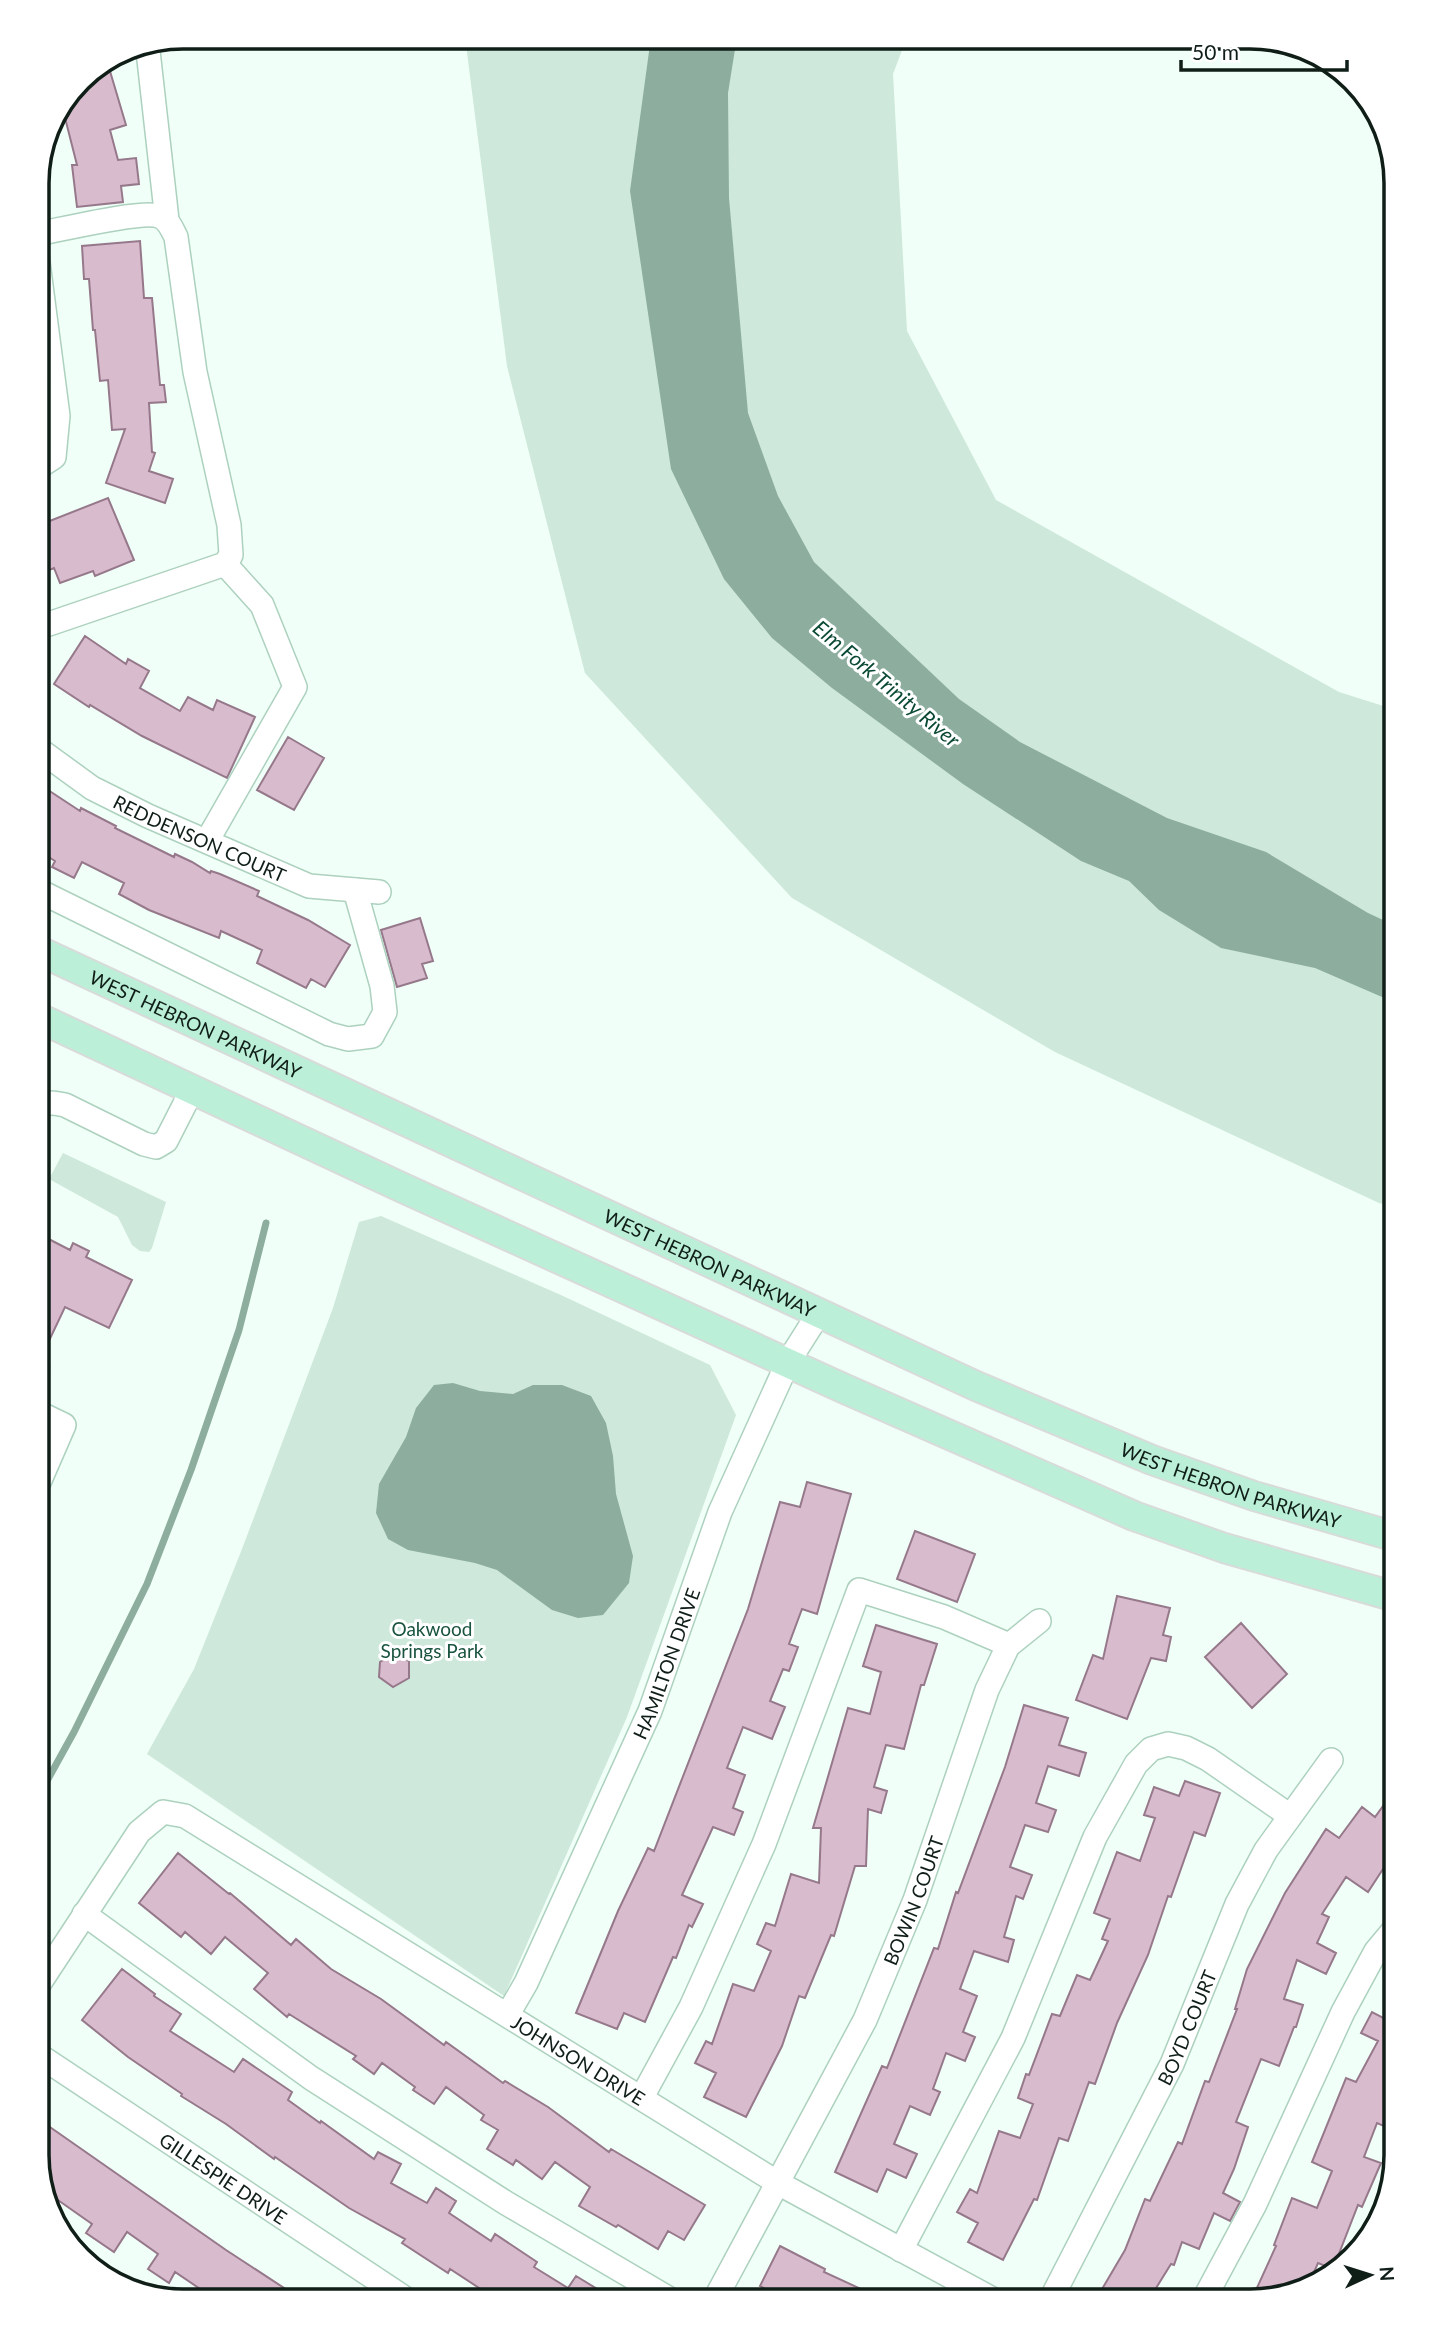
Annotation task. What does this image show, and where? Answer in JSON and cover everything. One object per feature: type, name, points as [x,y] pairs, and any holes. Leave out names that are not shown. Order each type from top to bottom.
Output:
[{"type":"main road","name":"WEST HEBRON PARKWAY","points":[[49,956],[976,1386],[1152,1460],[1254,1496],[1384,1534]]},
{"type":"main road","points":[[49,1022],[402,1188],[1134,1517],[1224,1548],[1384,1594]]},
{"type":"street","points":[[49,624],[225,564],[231,555],[229,525],[195,372],[176,237],[167,220],[148,54]]},
{"type":"street","points":[[49,232],[122,218],[157,215],[167,220]]},
{"type":"street","points":[[49,347],[58,416],[49,451]]},
{"type":"street","points":[[207,841],[295,687],[262,605],[225,564]]},
{"type":"street","name":"REDDENSON COURT","points":[[49,757],[92,788],[309,886],[379,892]]},
{"type":"street","points":[[49,896],[329,1034],[348,1039],[372,1036],[386,1012],[382,986],[355,890]]},
{"type":"street","points":[[49,1103],[65,1105],[144,1144],[156,1147],[166,1142],[193,1088]]},
{"type":"street","name":"HAMILTON DRIVE","points":[[508,2014],[526,1983],[650,1711],[720,1512],[788,1362],[819,1313]]},
{"type":"street","points":[[49,1418],[64,1425],[49,1459]]},
{"type":"street","points":[[642,2097],[691,2007],[764,1844],[859,1590],[944,1617],[1009,1644]]},
{"type":"street","name":"BOWIN COURT","points":[[721,2289],[865,2020],[915,1900],[987,1690],[1009,1644],[1039,1621]]},
{"type":"street","points":[[901,2250],[1013,2038],[1095,1837],[1136,1764],[1151,1749],[1168,1744],[1186,1748],[1208,1759],[1290,1816]]},
{"type":"street","name":"BOYD COURT","points":[[1056,2289],[1172,2064],[1237,1904],[1266,1850],[1331,1760]]},
{"type":"street","name":"JOHNSON DRIVE","points":[[84,1914],[139,1832],[163,1812],[185,1816],[778,2183],[974,2289]]},
{"type":"street","points":[[49,1968],[84,1914],[311,2078],[506,2203],[653,2289]]},
{"type":"street","points":[[1209,2289],[1255,2204],[1343,2012],[1384,1941]]},
{"type":"street","name":"GILLESPIE DRIVE","points":[[49,2062],[391,2289]]},
{"type":"green space","points":[[467,49],[902,49],[893,74],[907,331],[996,500],[1339,692],[1384,706],[1384,1204],[1055,1052],[792,898],[585,673],[507,366]]},
{"type":"green space","points":[[63,1153],[166,1202],[149,1252],[140,1251],[132,1245],[118,1217],[49,1179]]},
{"type":"green space","name":"Oakwood Springs Park","points":[[381,1216],[563,1296],[710,1365],[736,1415],[627,1717],[504,1996],[147,1754],[194,1669],[242,1549],[333,1308],[359,1222]]},
{"type":"water","name":"Elm Fork Trinity River","points":[[649,49],[735,49],[728,93],[729,198],[748,413],[778,496],[814,562],[959,699],[1020,742],[1167,818],[1266,852],[1384,920],[1384,998],[1315,968],[1221,948],[1159,910],[1129,881],[1081,861],[963,784],[832,688],[772,638],[724,579],[671,469],[630,191]]},
{"type":"water","points":[[453,1383],[480,1391],[513,1394],[533,1385],[562,1385],[591,1396],[606,1423],[613,1456],[616,1494],[633,1556],[629,1583],[603,1615],[578,1618],[552,1610],[497,1570],[408,1550],[388,1539],[376,1513],[379,1484],[406,1437],[416,1408],[434,1385]]},
{"type":"building","points":[[110,71],[126,125],[110,130],[118,160],[136,158],[139,184],[121,186],[123,202],[77,207],[72,165],[77,165],[65,119],[82,94]]},
{"type":"building","points":[[140,241],[144,298],[152,298],[160,385],[164,385],[166,402],[149,403],[152,452],[155,453],[149,471],[173,479],[165,503],[106,483],[125,429],[112,430],[108,380],[100,381],[89,279],[84,279],[82,246]]},
{"type":"building","points":[[108,498],[134,560],[95,576],[93,571],[60,583],[54,568],[49,570],[49,521]]},
{"type":"building","points":[[85,636],[126,664],[128,659],[149,671],[140,688],[180,711],[188,697],[213,710],[217,700],[255,717],[227,778],[142,736],[54,684]]},
{"type":"building","points":[[288,737],[324,758],[294,810],[257,790]]},
{"type":"building","points":[[49,791],[80,811],[81,808],[174,857],[175,854],[210,873],[220,874],[259,891],[257,896],[308,920],[350,945],[325,987],[311,979],[306,988],[257,963],[262,950],[221,931],[219,938],[149,910],[119,894],[124,883],[82,862],[74,878],[52,867],[55,861],[49,857]]},
{"type":"building","points":[[420,918],[433,961],[422,964],[427,978],[397,987],[381,930]]},
{"type":"building","points":[[49,1239],[70,1250],[73,1243],[89,1251],[86,1257],[132,1280],[109,1328],[65,1307],[49,1341]]},
{"type":"building","points":[[807,1482],[851,1494],[817,1614],[802,1609],[789,1644],[798,1647],[789,1671],[783,1669],[770,1701],[785,1707],[772,1739],[743,1727],[727,1768],[745,1775],[733,1808],[743,1812],[734,1835],[713,1827],[682,1895],[703,1904],[692,1927],[689,1925],[676,1958],[673,1957],[645,2022],[624,2013],[617,2029],[576,2013],[618,1911],[648,1848],[654,1851],[748,1609],[780,1502],[800,1507]]},
{"type":"building","points":[[915,1531],[975,1554],[957,1602],[897,1579]]},
{"type":"building","points":[[1117,1596],[1170,1608],[1163,1635],[1171,1637],[1166,1661],[1151,1658],[1127,1719],[1076,1700],[1093,1655],[1103,1659]]},
{"type":"building","points":[[1241,1623],[1287,1674],[1252,1708],[1205,1657]]},
{"type":"building","points":[[876,1625],[937,1644],[924,1685],[921,1685],[904,1749],[886,1745],[874,1787],[887,1791],[881,1813],[868,1809],[866,1866],[855,1866],[834,1936],[831,1935],[805,1998],[799,1996],[782,2046],[746,2117],[704,2097],[716,2073],[695,2063],[706,2041],[712,2044],[733,1984],[754,1991],[771,1951],[757,1944],[766,1923],[775,1926],[791,1874],[819,1883],[821,1828],[813,1828],[848,1708],[870,1714],[881,1672],[863,1666]]},
{"type":"building","points":[[394,1654],[409,1661],[409,1678],[393,1687],[379,1677],[380,1662]]},
{"type":"building","points":[[1024,1705],[1068,1718],[1059,1745],[1086,1753],[1079,1776],[1048,1766],[1036,1803],[1056,1810],[1048,1832],[1025,1825],[1010,1867],[1032,1875],[1023,1899],[1016,1896],[1004,1937],[1014,1940],[1008,1962],[974,1951],[960,1989],[977,1996],[963,2032],[975,2037],[965,2061],[946,2053],[933,2089],[940,2092],[930,2115],[910,2106],[894,2144],[917,2154],[906,2178],[887,2169],[877,2192],[835,2172],[882,2066],[887,2068],[934,1948],[938,1949],[956,1892],[958,1893],[1005,1767]]},
{"type":"building","points":[[1185,1781],[1220,1793],[1205,1836],[1194,1832],[1171,1897],[1168,1896],[1148,1955],[1117,2023],[1095,2084],[1089,2082],[1068,2141],[1059,2138],[1037,2200],[1034,2199],[1003,2260],[968,2242],[978,2223],[957,2212],[970,2189],[977,2193],[999,2131],[1020,2138],[1033,2104],[1018,2098],[1052,2014],[1060,2016],[1077,1975],[1090,1980],[1108,1941],[1102,1939],[1110,1919],[1094,1913],[1117,1852],[1140,1861],[1155,1818],[1144,1815],[1154,1787],[1179,1796]]},
{"type":"building","points":[[1384,1805],[1384,1867],[1368,1892],[1346,1877],[1322,1914],[1329,1917],[1317,1943],[1336,1953],[1326,1974],[1297,1960],[1284,1999],[1303,2005],[1296,2027],[1279,2066],[1261,2059],[1236,2122],[1248,2127],[1223,2193],[1240,2202],[1230,2221],[1214,2213],[1199,2249],[1182,2242],[1174,2265],[1171,2264],[1155,2289],[1102,2289],[1125,2250],[1145,2199],[1150,2201],[1178,2142],[1182,2144],[1205,2081],[1209,2082],[1237,2009],[1247,1969],[1285,1893],[1326,1829],[1339,1838],[1362,1807],[1375,1817]]},
{"type":"building","points":[[178,1853],[291,1945],[296,1939],[331,1969],[381,1999],[444,2045],[446,2042],[503,2083],[505,2081],[548,2107],[609,2152],[611,2149],[705,2205],[684,2240],[668,2231],[658,2249],[579,2206],[590,2187],[555,2162],[542,2179],[516,2160],[513,2165],[487,2149],[498,2130],[481,2120],[484,2115],[446,2087],[434,2104],[382,2063],[374,2074],[353,2059],[356,2056],[289,2014],[287,2017],[254,1989],[268,1973],[225,1937],[211,1954],[185,1932],[181,1937],[139,1903]]},
{"type":"building","points":[[122,1969],[181,2014],[170,2031],[234,2072],[243,2059],[292,2092],[288,2100],[374,2159],[378,2152],[401,2164],[391,2183],[427,2203],[436,2188],[456,2201],[449,2213],[491,2241],[495,2234],[537,2262],[534,2267],[568,2288],[576,2276],[597,2289],[481,2289],[450,2269],[448,2273],[402,2243],[405,2239],[349,2208],[181,2096],[182,2094],[128,2057],[82,2020]]},
{"type":"building","points":[[1372,2012],[1384,2018],[1384,2126],[1377,2123],[1364,2157],[1381,2163],[1362,2207],[1358,2205],[1344,2240],[1335,2240],[1335,2259],[1326,2266],[1318,2263],[1314,2273],[1293,2282],[1256,2289],[1276,2246],[1274,2245],[1292,2198],[1317,2208],[1332,2171],[1312,2162],[1346,2078],[1356,2082],[1378,2041],[1361,2033]]},
{"type":"building","points":[[49,2126],[286,2289],[200,2289],[175,2272],[169,2283],[148,2269],[158,2254],[127,2232],[114,2252],[86,2233],[92,2224],[56,2199],[49,2164]]},
{"type":"building","points":[[780,2246],[825,2269],[824,2272],[861,2289],[766,2289],[760,2286]]},
{"type":"waterway","points":[[49,1777],[147,1584],[191,1470],[239,1330],[266,1223]]}]
